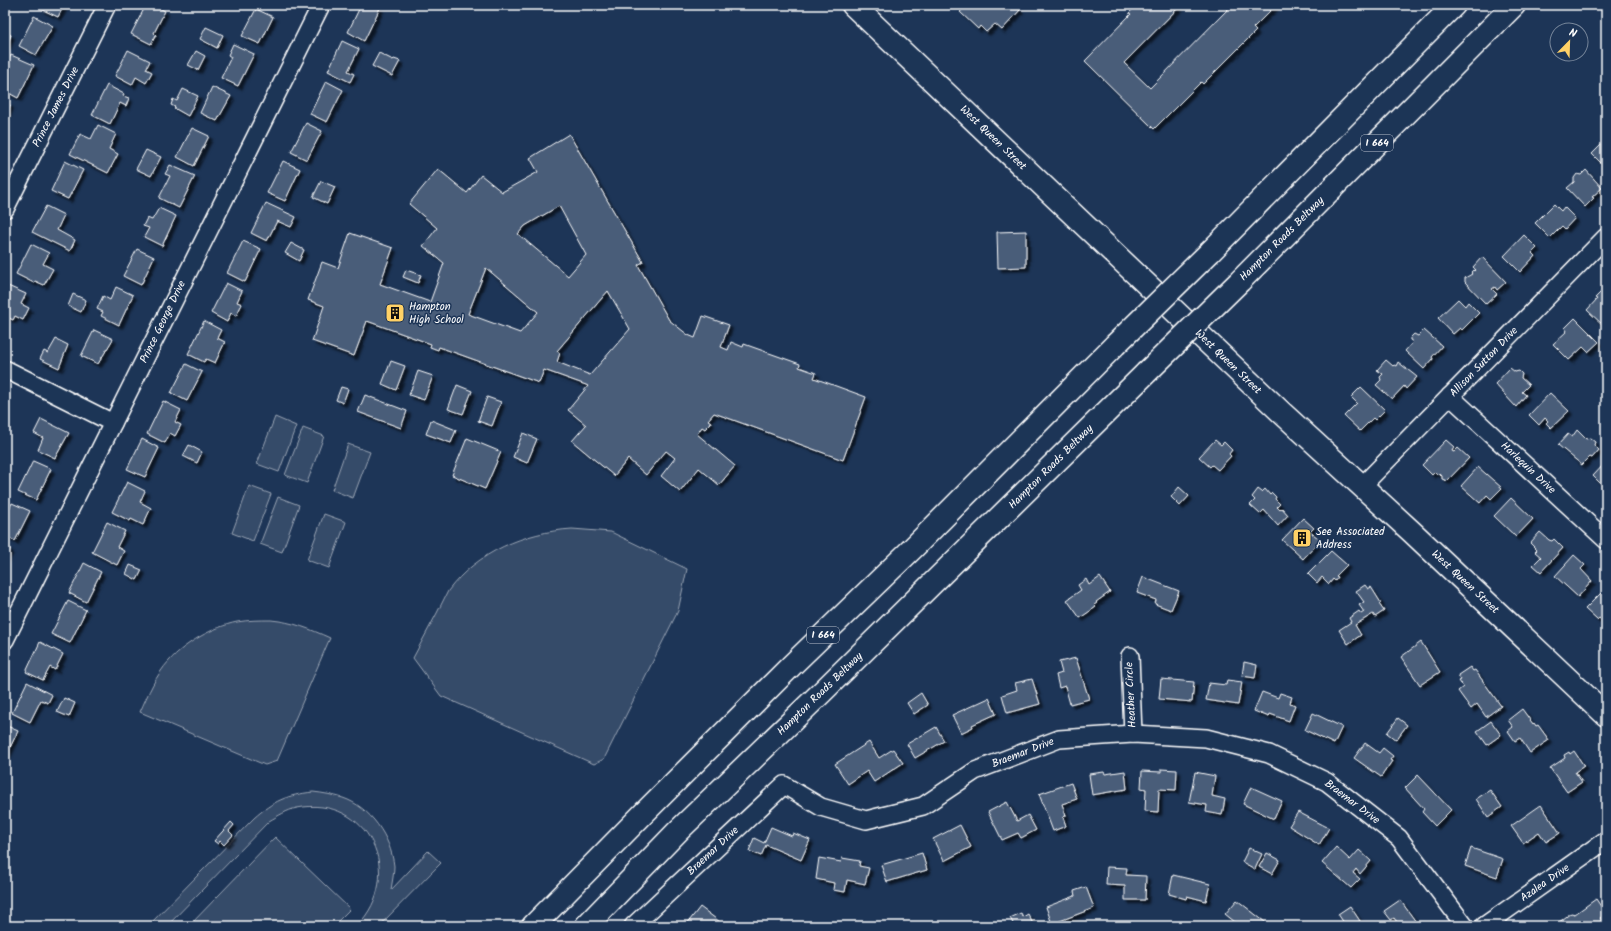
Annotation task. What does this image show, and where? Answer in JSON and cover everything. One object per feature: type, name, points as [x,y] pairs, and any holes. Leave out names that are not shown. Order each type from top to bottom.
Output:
[{"type":"main road","name":"West Queen Street","points":[[853,5],[1281,412],[1606,715]]},
{"type":"main road","name":"I 664","points":[[533,926],[665,792],[913,548],[1210,252],[1454,5]]},
{"type":"main road","name":"Hampton Roads Beltway","points":[[586,926],[678,831],[817,697],[1240,281],[1514,5]]},
{"type":"street","name":"Prince James Drive","points":[[5,209],[107,5]]},
{"type":"street","name":"Prince George Drive","points":[[5,640],[321,5]]},
{"type":"street","name":"Allison Sutton Drive","points":[[1362,486],[1606,237]]},
{"type":"street","points":[[5,369],[113,423]]},
{"type":"street","name":"Harlequin Drive","points":[[1450,396],[1606,540]]},
{"type":"street","name":"Heather Circle","points":[[1130,656],[1133,734]]},
{"type":"street","name":"Braemar Drive","points":[[633,926],[784,785],[821,807],[866,820],[923,806],[975,771],[1059,739],[1133,734],[1206,738],[1269,754],[1327,782],[1399,838],[1465,926]]},
{"type":"street","name":"Azalea Drive","points":[[1484,926],[1606,840]]},
{"type":"shaded area","points":[[275,417],[296,426],[279,472],[257,464]]},
{"type":"shaded area","points":[[303,428],[324,436],[307,483],[285,475]]},
{"type":"shaded area","points":[[348,444],[370,452],[353,498],[332,490]]},
{"type":"shaded area","points":[[249,486],[271,494],[253,541],[232,533]]},
{"type":"shaded area","points":[[278,497],[299,505],[282,552],[260,544]]},
{"type":"shaded area","points":[[324,514],[346,522],[329,568],[307,560]]},
{"type":"shaded area","points":[[572,529],[611,532],[687,569],[678,611],[604,759],[594,764],[441,696],[413,658],[448,591],[473,565],[503,546],[537,534]]},
{"type":"shaded area","points":[[271,620],[301,626],[330,638],[277,761],[265,765],[140,712],[164,666],[191,642],[228,624],[245,621]]},
{"type":"shaded area","points":[[313,792],[336,796],[353,802],[362,808],[378,824],[389,844],[392,855],[394,869],[391,890],[428,851],[441,863],[379,926],[357,926],[372,906],[379,884],[379,863],[372,843],[360,826],[343,813],[322,807],[297,808],[269,821],[167,926],[148,926],[261,812],[274,803],[288,797]]},
{"type":"shaded area","points":[[275,837],[350,909],[333,926],[189,926]]},
{"type":"building","points":[[43,5],[64,5],[58,17],[41,9]]},
{"type":"building","points":[[146,5],[153,5],[165,11],[154,33],[156,35],[151,44],[131,34]]},
{"type":"building","points":[[361,5],[373,5],[380,8],[364,41],[348,32]]},
{"type":"building","points":[[956,5],[1015,5],[1020,10],[1002,30],[995,24],[986,32],[980,26],[978,29],[960,12],[962,10]]},
{"type":"building","points":[[1137,5],[1181,5],[1124,63],[1150,88],[1232,5],[1276,5],[1253,28],[1256,31],[1203,84],[1201,82],[1154,129],[1085,61],[1131,14],[1129,13]]},
{"type":"building","points":[[256,9],[273,17],[260,44],[242,36]]},
{"type":"building","points":[[34,16],[53,26],[36,55],[19,46]]},
{"type":"building","points":[[206,27],[223,35],[217,48],[200,39]]},
{"type":"building","points":[[5,32],[11,35],[6,47],[5,46]]},
{"type":"building","points":[[342,41],[359,49],[348,71],[354,74],[350,82],[328,71]]},
{"type":"building","points":[[233,44],[254,54],[238,86],[221,78],[231,57],[228,55]]},
{"type":"building","points":[[128,50],[150,61],[146,69],[152,72],[146,83],[136,77],[132,85],[115,76]]},
{"type":"building","points":[[196,51],[205,56],[198,70],[188,65]]},
{"type":"building","points":[[379,53],[393,60],[400,61],[392,76],[372,66]]},
{"type":"building","points":[[11,55],[34,65],[18,98],[5,91],[5,80],[10,70],[5,67]]},
{"type":"building","points":[[326,81],[343,90],[327,122],[310,114]]},
{"type":"building","points":[[107,85],[124,94],[123,96],[129,98],[126,106],[120,103],[110,124],[92,115]]},
{"type":"building","points":[[212,87],[231,96],[217,121],[200,113]]},
{"type":"building","points":[[183,89],[198,96],[188,116],[171,105],[173,99],[177,101]]},
{"type":"building","points":[[5,102],[10,105],[5,116]]},
{"type":"building","points":[[306,123],[322,131],[307,160],[291,152]]},
{"type":"building","points":[[98,125],[116,134],[109,149],[118,154],[108,173],[70,154],[80,134],[91,139]]},
{"type":"building","points":[[192,128],[209,136],[194,166],[177,157]]},
{"type":"building","name":"Hampton High School","points":[[569,134],[643,262],[638,265],[669,320],[688,335],[695,338],[703,316],[729,325],[721,347],[728,350],[731,342],[743,347],[744,344],[800,364],[799,367],[816,373],[814,378],[866,397],[843,460],[714,413],[708,420],[711,422],[710,424],[705,429],[702,427],[697,434],[735,466],[719,485],[699,468],[680,492],[661,476],[675,458],[666,451],[646,475],[628,459],[614,476],[572,441],[586,425],[568,410],[588,386],[586,385],[544,370],[539,383],[439,347],[438,350],[430,347],[431,344],[367,321],[354,356],[312,341],[324,306],[308,300],[322,262],[338,268],[350,233],[393,248],[380,284],[430,302],[444,263],[423,246],[437,228],[409,204],[438,169],[467,193],[481,175],[502,192],[538,172],[530,158]],"holes":[[[559,206],[586,255],[568,276],[518,234],[525,226]],[[486,268],[538,312],[520,333],[468,314]],[[608,291],[630,329],[590,375],[557,362],[560,353],[557,351]]]},
{"type":"building","points":[[1606,140],[1606,168],[1592,154]]},
{"type":"building","points":[[146,150],[161,157],[151,176],[136,169]]},
{"type":"building","points":[[65,161],[83,170],[68,199],[51,191]]},
{"type":"building","points":[[283,161],[300,169],[285,201],[267,193]]},
{"type":"building","points":[[170,165],[195,176],[179,208],[159,198],[170,176],[165,174]]},
{"type":"building","points":[[1586,170],[1602,188],[1592,197],[1594,198],[1585,207],[1567,188],[1574,182],[1574,178],[1577,174],[1581,175]]},
{"type":"building","points":[[321,181],[335,187],[327,204],[313,197]]},
{"type":"building","points":[[266,203],[296,217],[291,227],[277,221],[267,241],[251,233]]},
{"type":"building","points":[[1554,204],[1561,211],[1564,207],[1575,218],[1565,229],[1562,226],[1550,238],[1535,223]]},
{"type":"building","points":[[46,206],[64,215],[57,230],[75,240],[70,251],[32,232]]},
{"type":"building","points":[[159,208],[176,216],[162,246],[144,237],[149,228],[143,226],[147,218],[152,220]]},
{"type":"building","points":[[1026,231],[1026,267],[998,268],[997,232]]},
{"type":"building","points":[[1524,235],[1537,248],[1532,253],[1535,256],[1520,272],[1504,256]]},
{"type":"building","points":[[243,241],[261,249],[245,282],[227,273]]},
{"type":"building","points":[[291,243],[304,250],[299,261],[285,253]]},
{"type":"building","points":[[31,244],[49,253],[43,264],[53,269],[44,285],[35,281],[34,283],[16,274]]},
{"type":"building","points":[[137,249],[154,257],[141,285],[123,276]]},
{"type":"building","points":[[1482,257],[1506,282],[1497,290],[1495,287],[1492,289],[1497,294],[1486,304],[1465,282],[1465,278],[1476,270],[1473,267]]},
{"type":"building","name":"Hampton High School","points":[[406,270],[421,275],[418,283],[403,277]]},
{"type":"building","points":[[226,283],[242,291],[237,302],[242,304],[236,316],[231,313],[227,322],[211,313]]},
{"type":"building","points":[[8,286],[26,294],[21,304],[29,308],[23,320],[15,316],[13,320],[5,316],[5,293]]},
{"type":"building","points":[[116,287],[133,295],[119,325],[101,316],[103,312],[97,309],[103,296],[110,300]]},
{"type":"building","points":[[1603,290],[1606,293],[1606,323],[1604,326],[1587,310],[1597,299],[1595,298]]},
{"type":"building","points":[[73,294],[86,300],[81,312],[68,306]]},
{"type":"building","points":[[1458,299],[1465,306],[1468,302],[1479,313],[1462,330],[1460,328],[1453,334],[1438,318]]},
{"type":"building","points":[[1575,318],[1599,342],[1588,352],[1583,347],[1569,360],[1553,344],[1567,331],[1565,328]]},
{"type":"building","points":[[204,321],[221,330],[217,338],[225,342],[215,363],[206,359],[204,362],[188,354]]},
{"type":"building","points":[[94,330],[113,339],[98,364],[81,356]]},
{"type":"building","points":[[1424,330],[1442,346],[1424,369],[1405,351],[1413,342],[1410,338],[1414,334],[1418,336]]},
{"type":"building","points":[[56,339],[68,345],[59,368],[40,359],[44,351],[48,353]]},
{"type":"building","points":[[1386,360],[1393,366],[1396,366],[1398,362],[1417,377],[1406,389],[1404,386],[1392,399],[1376,385],[1381,380],[1380,377],[1383,374],[1377,370]]},
{"type":"building","points":[[391,361],[405,366],[396,390],[382,384]]},
{"type":"building","points":[[186,364],[202,372],[187,401],[171,393]]},
{"type":"building","points":[[1510,368],[1515,372],[1519,371],[1522,374],[1521,378],[1529,385],[1522,392],[1526,395],[1516,407],[1495,384]]},
{"type":"building","points":[[418,371],[433,376],[424,400],[409,395]]},
{"type":"building","points":[[457,385],[472,391],[463,414],[448,409]]},
{"type":"building","points":[[341,387],[348,389],[343,403],[336,400]]},
{"type":"building","points":[[1361,387],[1385,410],[1375,420],[1373,418],[1360,431],[1344,416],[1357,403],[1351,397]]},
{"type":"building","points":[[1550,393],[1569,411],[1551,428],[1546,423],[1548,421],[1545,418],[1539,425],[1529,415]]},
{"type":"building","points":[[365,395],[407,411],[401,428],[358,412]]},
{"type":"building","points":[[487,397],[501,402],[492,426],[478,421]]},
{"type":"building","points":[[163,401],[181,410],[175,422],[181,425],[175,436],[170,433],[165,443],[147,434]]},
{"type":"building","points":[[41,419],[69,433],[55,458],[38,450],[43,438],[34,433]]},
{"type":"building","points":[[431,420],[456,430],[451,443],[426,434]]},
{"type":"building","points":[[1577,430],[1586,439],[1590,438],[1595,442],[1594,445],[1599,450],[1592,458],[1590,457],[1582,465],[1558,445],[1568,434],[1572,437]]},
{"type":"building","points":[[523,433],[537,439],[527,463],[513,457]]},
{"type":"building","points":[[467,438],[501,452],[485,489],[452,475]]},
{"type":"building","points":[[142,439],[159,448],[145,477],[127,469]]},
{"type":"building","points":[[1215,440],[1221,445],[1224,442],[1232,450],[1229,454],[1231,456],[1218,470],[1212,465],[1210,467],[1199,457]]},
{"type":"building","points":[[1446,440],[1454,447],[1452,451],[1454,452],[1458,448],[1469,458],[1447,481],[1442,479],[1442,476],[1439,473],[1438,475],[1435,472],[1432,475],[1422,465]]},
{"type":"building","points":[[189,445],[202,452],[197,463],[183,456]]},
{"type":"building","points":[[33,461],[51,469],[36,500],[18,492]]},
{"type":"building","points":[[1606,462],[1606,485],[1604,487],[1593,476]]},
{"type":"building","points":[[1478,467],[1502,488],[1491,499],[1487,495],[1480,503],[1461,486]]},
{"type":"building","points":[[127,482],[145,491],[140,502],[151,508],[143,525],[131,519],[130,521],[112,512]]},
{"type":"building","points":[[1179,487],[1189,496],[1180,506],[1171,497]]},
{"type":"building","points":[[1258,489],[1262,492],[1265,489],[1270,495],[1272,493],[1280,504],[1277,507],[1280,510],[1282,508],[1288,515],[1278,526],[1264,510],[1260,514],[1250,505],[1255,500],[1252,497]]},
{"type":"building","points":[[1511,498],[1533,519],[1516,537],[1494,516]]},
{"type":"building","points":[[12,503],[30,511],[15,541],[5,536],[5,517]]},
{"type":"building","name":"See Associated Address","points":[[1303,518],[1314,528],[1310,532],[1321,540],[1303,559],[1282,540]]},
{"type":"building","points":[[107,522],[125,531],[117,547],[124,551],[117,565],[92,552]]},
{"type":"building","points":[[1540,532],[1549,540],[1552,541],[1554,539],[1563,548],[1541,572],[1533,565],[1541,557],[1535,552],[1537,550],[1530,543]]},
{"type":"building","points":[[5,547],[10,549],[5,559]]},
{"type":"building","points":[[1331,551],[1347,565],[1336,576],[1338,577],[1335,581],[1333,579],[1329,584],[1322,577],[1317,583],[1308,574]]},
{"type":"building","points":[[1574,555],[1585,565],[1581,569],[1592,581],[1578,597],[1555,576]]},
{"type":"building","points":[[84,563],[101,572],[86,602],[69,593]]},
{"type":"building","points":[[130,565],[142,570],[137,580],[126,574]]},
{"type":"building","points":[[1100,577],[1110,592],[1096,602],[1097,603],[1094,605],[1096,607],[1080,618],[1067,600],[1081,590],[1078,585],[1086,579],[1089,585]]},
{"type":"building","points":[[1143,577],[1179,591],[1171,610],[1155,604],[1156,600],[1137,593]]},
{"type":"building","points":[[1365,585],[1368,589],[1371,587],[1384,611],[1375,617],[1373,614],[1355,625],[1361,635],[1348,644],[1339,630],[1351,622],[1349,618],[1359,611],[1361,614],[1364,612],[1359,605],[1364,602],[1356,591]]},
{"type":"building","points":[[1606,588],[1606,619],[1602,620],[1599,618],[1597,620],[1585,609]]},
{"type":"building","points":[[68,601],[86,610],[70,643],[51,634]]},
{"type":"building","points":[[40,642],[63,654],[55,670],[50,667],[43,680],[26,672]]},
{"type":"building","points":[[1421,642],[1440,672],[1420,685],[1401,657]]},
{"type":"building","points":[[1076,658],[1089,699],[1070,704],[1065,686],[1059,688],[1056,675],[1062,673],[1059,662]]},
{"type":"building","points":[[1244,662],[1257,665],[1255,678],[1242,676]]},
{"type":"building","points":[[1470,667],[1473,671],[1475,670],[1501,706],[1486,717],[1477,704],[1471,709],[1458,691],[1463,687],[1459,681],[1461,680],[1458,675]]},
{"type":"building","points":[[1032,679],[1040,704],[1007,713],[1002,695],[1017,690],[1015,683]]},
{"type":"building","points":[[1161,679],[1194,682],[1192,702],[1159,699]]},
{"type":"building","points":[[1227,680],[1242,682],[1238,705],[1206,700],[1209,683],[1226,685]]},
{"type":"building","points":[[27,682],[52,695],[48,703],[41,700],[30,722],[12,713]]},
{"type":"building","points":[[1262,692],[1278,698],[1280,693],[1292,697],[1290,703],[1295,705],[1289,721],[1270,714],[1269,717],[1254,711]]},
{"type":"building","points":[[921,693],[928,705],[914,714],[907,703]]},
{"type":"building","points":[[64,698],[75,703],[69,717],[57,712]]},
{"type":"building","points":[[989,698],[996,714],[972,725],[973,727],[961,733],[952,715]]},
{"type":"building","points":[[1522,709],[1533,724],[1534,723],[1536,726],[1538,725],[1549,740],[1530,753],[1520,738],[1515,741],[1508,731],[1513,727],[1508,720]]},
{"type":"building","points":[[1313,713],[1342,727],[1334,744],[1305,730]]},
{"type":"building","points":[[1398,718],[1407,725],[1396,740],[1387,733]]},
{"type":"building","points":[[1491,721],[1501,735],[1487,745],[1477,731]]},
{"type":"building","points":[[5,725],[18,731],[5,758]]},
{"type":"building","points":[[936,727],[944,741],[915,758],[907,744]]},
{"type":"building","points":[[869,742],[879,758],[893,749],[903,763],[874,782],[867,771],[848,784],[835,764]]},
{"type":"building","points":[[1365,743],[1379,753],[1383,748],[1393,756],[1390,760],[1392,761],[1381,777],[1354,758]]},
{"type":"building","points":[[1574,751],[1584,766],[1575,772],[1582,782],[1567,792],[1550,768],[1565,758],[1564,755],[1569,752],[1570,754]]},
{"type":"building","points":[[1161,769],[1177,770],[1176,790],[1159,789],[1158,812],[1145,811],[1146,789],[1141,788],[1142,771],[1161,772]]},
{"type":"building","points":[[1125,771],[1127,789],[1092,795],[1089,774],[1104,772],[1105,774]]},
{"type":"building","points":[[1195,772],[1215,776],[1212,796],[1225,799],[1222,815],[1206,812],[1207,805],[1189,802]]},
{"type":"building","points":[[1418,775],[1451,810],[1435,826],[1422,812],[1424,809],[1405,788]]},
{"type":"building","points":[[1071,783],[1077,799],[1062,804],[1066,816],[1063,817],[1066,826],[1053,831],[1039,794]]},
{"type":"building","points":[[1251,787],[1282,801],[1274,819],[1243,804]]},
{"type":"building","points":[[1490,790],[1502,807],[1488,817],[1476,799]]},
{"type":"building","points":[[1007,802],[1017,821],[1028,815],[1036,830],[1021,838],[1018,833],[1002,840],[988,812]]},
{"type":"building","points":[[1541,805],[1560,833],[1546,842],[1539,832],[1523,843],[1511,826]]},
{"type":"building","points":[[1298,812],[1329,828],[1319,845],[1289,826]]},
{"type":"building","points":[[231,822],[234,825],[229,831],[233,835],[224,845],[220,841],[218,844],[214,841]]},
{"type":"building","points":[[960,825],[971,847],[944,861],[933,839]]},
{"type":"building","points":[[771,827],[792,836],[793,833],[810,840],[801,860],[766,845],[761,856],[749,851],[754,838],[764,843]]},
{"type":"building","points":[[1336,847],[1350,860],[1359,850],[1371,861],[1360,874],[1356,869],[1353,873],[1360,879],[1351,888],[1322,863]]},
{"type":"building","points":[[1249,848],[1262,854],[1255,869],[1242,862]]},
{"type":"building","points":[[1471,848],[1503,859],[1497,877],[1465,866]]},
{"type":"building","points":[[922,853],[927,870],[887,882],[881,865]]},
{"type":"building","points":[[1267,853],[1280,860],[1272,874],[1259,867]]},
{"type":"building","points":[[819,858],[841,862],[842,858],[860,861],[859,866],[869,868],[865,884],[847,880],[845,892],[833,890],[834,883],[816,879]]},
{"type":"building","points":[[1107,867],[1127,868],[1126,875],[1146,876],[1145,900],[1125,900],[1125,886],[1106,885]]},
{"type":"building","points":[[1173,875],[1210,884],[1206,901],[1187,896],[1186,899],[1169,894]]},
{"type":"building","points":[[1086,887],[1094,908],[1052,924],[1046,907],[1075,896],[1074,891]]},
{"type":"building","points":[[1596,899],[1606,914],[1600,918],[1603,922],[1598,926],[1561,926],[1558,923],[1571,913],[1575,914]]},
{"type":"building","points":[[1237,900],[1270,926],[1240,926],[1225,914]]},
{"type":"building","points":[[1400,900],[1419,926],[1391,926],[1397,922],[1394,918],[1391,920],[1384,911]]},
{"type":"building","points":[[1350,906],[1360,921],[1353,926],[1346,926],[1338,914]]},
{"type":"building","points":[[700,907],[720,922],[717,926],[686,925]]},
{"type":"building","points":[[1021,913],[1023,917],[1028,914],[1034,926],[1008,926],[1013,923],[1010,918]]},
{"type":"place","name":"Hampton High School","points":[[395,313]]},
{"type":"place","name":"See Associated Address","points":[[1302,538]]}]
